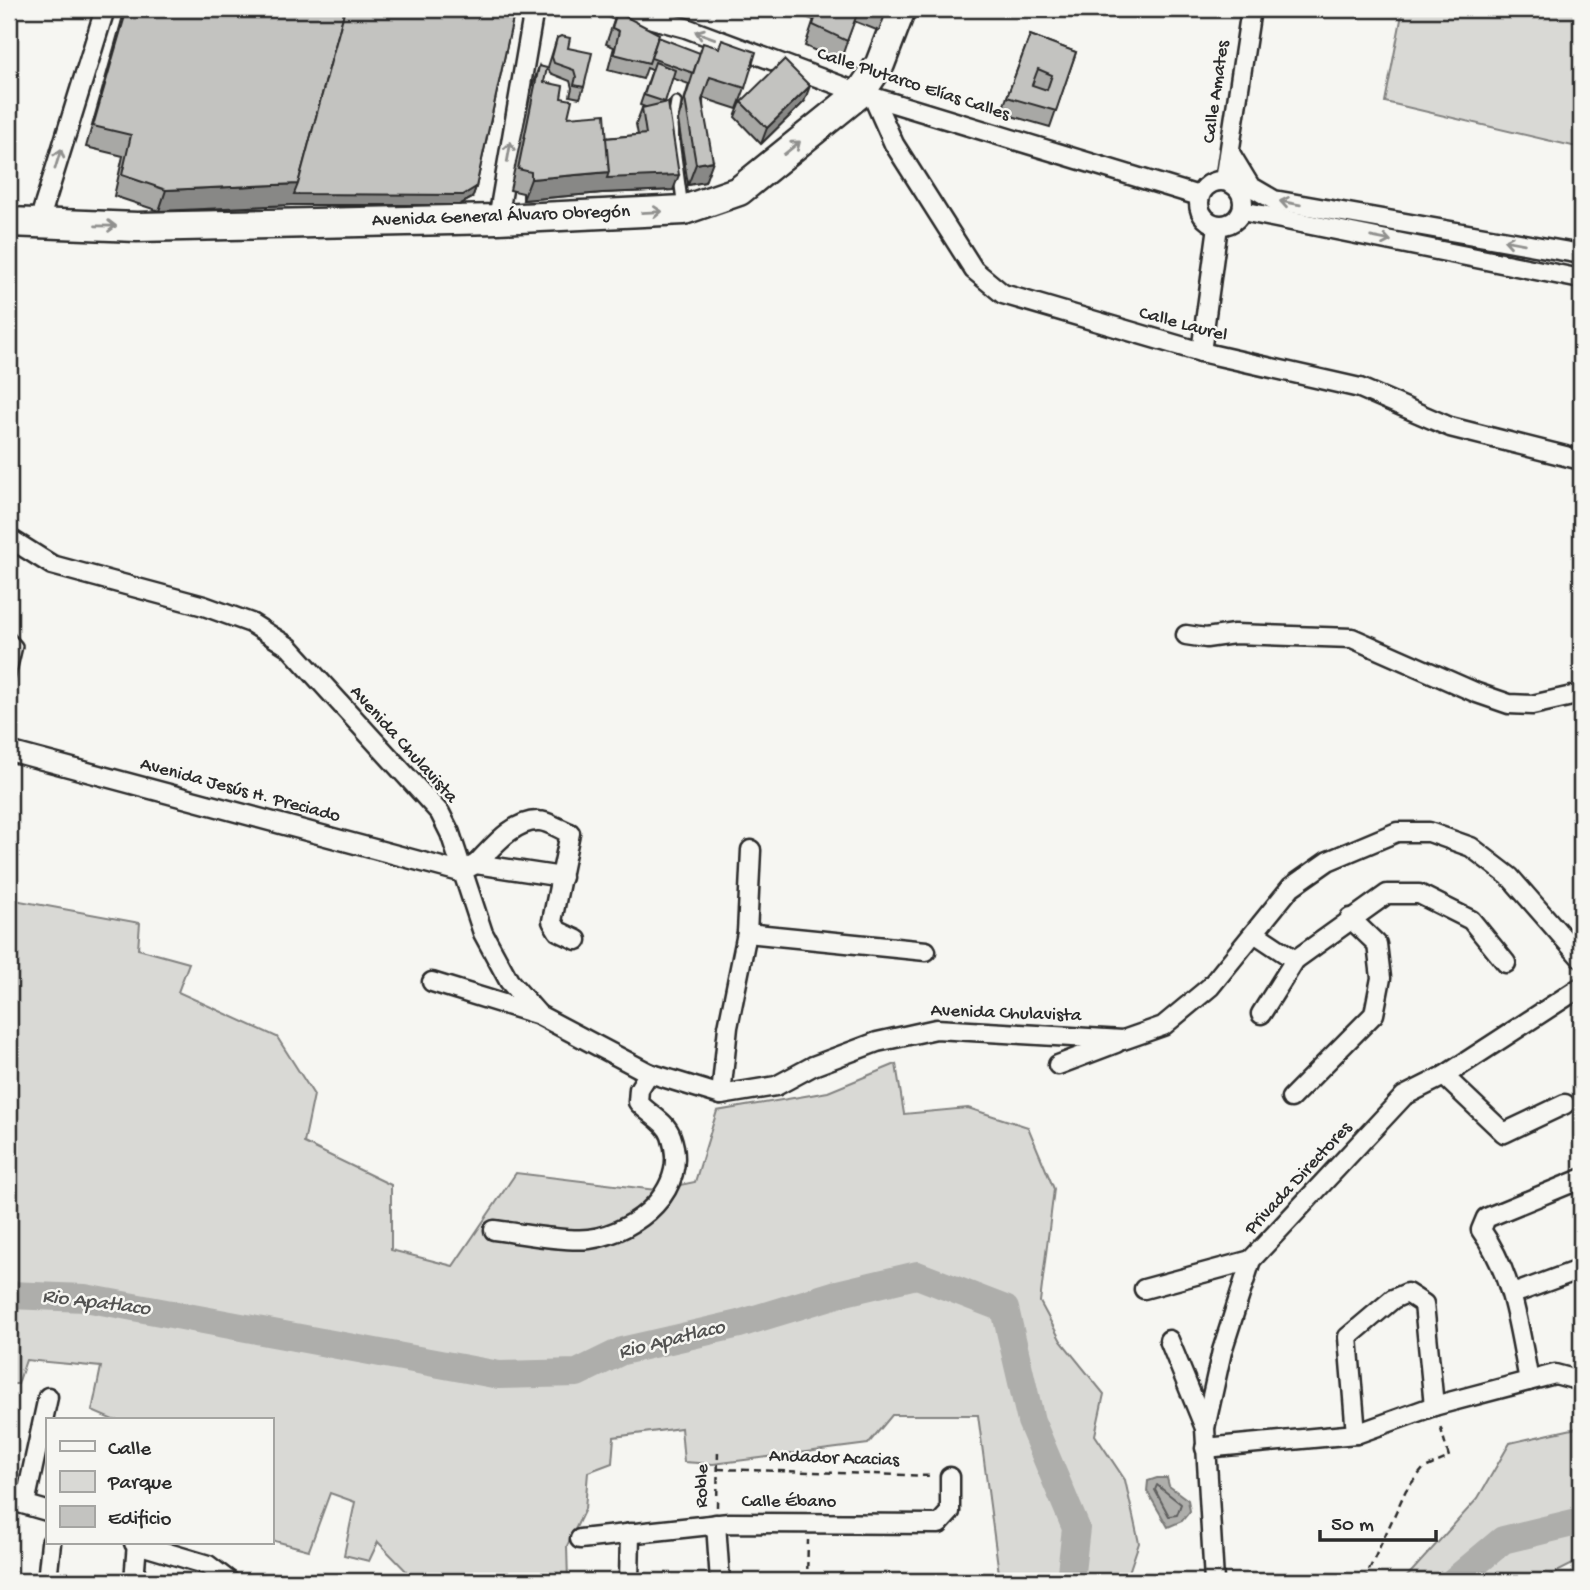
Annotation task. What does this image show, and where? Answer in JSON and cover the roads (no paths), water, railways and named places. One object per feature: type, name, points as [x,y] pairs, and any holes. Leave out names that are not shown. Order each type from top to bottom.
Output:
[{"type":"main road","name":"Avenida General Álvaro Obregón","points":[[9,222],[137,227],[304,218],[498,219],[684,211],[739,191],[867,95],[901,9]]},
{"type":"street","points":[[38,225],[105,9]]},
{"type":"street","points":[[498,219],[534,9]]},
{"type":"street","name":"Calle Plutarco Elías Calles","points":[[615,9],[687,28],[867,95],[1199,196]]},
{"type":"street","name":"Calle Amates","points":[[1224,181],[1251,9]]},
{"type":"street","name":"Calle Laurel","points":[[867,95],[894,144],[974,270],[1003,294],[1202,352],[1360,388],[1450,427],[1581,460]]},
{"type":"street","points":[[1230,153],[1250,186],[1274,200],[1581,254]]},
{"type":"street","points":[[1224,181],[1241,192],[1242,211],[1233,223],[1218,226],[1206,221],[1199,210],[1199,196],[1205,187],[1224,181]]},
{"type":"street","points":[[1242,211],[1581,279]]},
{"type":"street","points":[[1202,352],[1218,226]]},
{"type":"street","name":"Avenida Chulavista","points":[[9,538],[52,565],[204,606],[251,624],[289,648],[440,813],[468,868],[483,933],[509,981],[539,1015],[649,1073],[722,1095],[776,1086],[813,1066],[877,1042],[936,1029],[1123,1040],[1163,1026],[1210,987],[1256,934],[1291,887],[1328,861],[1397,832],[1429,832],[1471,848],[1510,877],[1581,958]]},
{"type":"street","points":[[1186,635],[1206,638],[1234,634],[1352,638],[1477,693],[1509,704],[1532,705],[1581,694]]},
{"type":"street","name":"Avenida Jesús H. Preciado","points":[[9,751],[468,868],[562,877]]},
{"type":"street","points":[[468,868],[499,840],[522,825],[540,821],[570,833],[552,920],[558,931],[577,940]]},
{"type":"street","points":[[722,1095],[729,1027],[747,933],[751,850]]},
{"type":"street","points":[[1261,1014],[1295,960],[1387,894],[1419,894],[1471,920],[1506,963]]},
{"type":"street","points":[[1291,1098],[1374,1014],[1381,978],[1377,944],[1350,918]]},
{"type":"street","points":[[747,933],[926,951]]},
{"type":"street","points":[[1256,934],[1295,960]]},
{"type":"street","points":[[432,982],[539,1015]]},
{"type":"street","name":"Privada Directores","points":[[1214,1581],[1205,1428],[1222,1351],[1251,1260],[1404,1096],[1444,1076],[1580,989]]},
{"type":"street","points":[[1058,1065],[1123,1040]]},
{"type":"street","points":[[494,1230],[588,1239],[646,1216],[664,1195],[674,1168],[671,1134],[638,1102],[639,1089],[649,1073]]},
{"type":"street","points":[[1444,1076],[1504,1133],[1565,1104]]},
{"type":"street","points":[[1529,1381],[1513,1294],[1498,1254],[1481,1230],[1486,1218],[1581,1178]]},
{"type":"street","points":[[1144,1289],[1251,1260]]},
{"type":"street","points":[[1513,1294],[1581,1269]]},
{"type":"street","points":[[1356,1434],[1348,1336],[1392,1300],[1407,1293],[1423,1304],[1434,1406]]},
{"type":"street","points":[[1169,1340],[1205,1428]]},
{"type":"street","points":[[1205,1448],[1356,1434],[1434,1406],[1555,1374],[1581,1381]]},
{"type":"street","points":[[46,1511],[17,1502],[48,1397]]},
{"type":"street","name":"Calle Ébano","points":[[580,1539],[716,1524],[939,1524],[946,1520],[950,1512],[950,1477]]},
{"type":"street","points":[[716,1524],[720,1581]]},
{"type":"street","points":[[629,1581],[631,1533]]},
{"type":"street","points":[[47,1581],[51,1544]]},
{"type":"street","points":[[134,1581],[136,1544]]},
{"type":"street","points":[[139,1544],[208,1564],[229,1581]]},
{"type":"lane","points":[[676,102],[672,125],[684,211]]},
{"type":"lane","points":[[9,637],[17,646],[9,680]]},
{"type":"water","points":[[1167,1478],[1169,1486],[1188,1500],[1190,1511],[1182,1521],[1168,1527],[1147,1491],[1148,1481]]},
{"type":"waterway","name":"Rio Apatlaco","points":[[9,1295],[85,1298],[499,1375],[577,1373],[622,1351],[739,1324],[837,1294],[917,1275],[1005,1309],[1031,1421],[1076,1528],[1070,1581]]},
{"type":"waterway","name":"Rio Apatlaco","points":[[1454,1581],[1503,1540],[1581,1521]]}]
